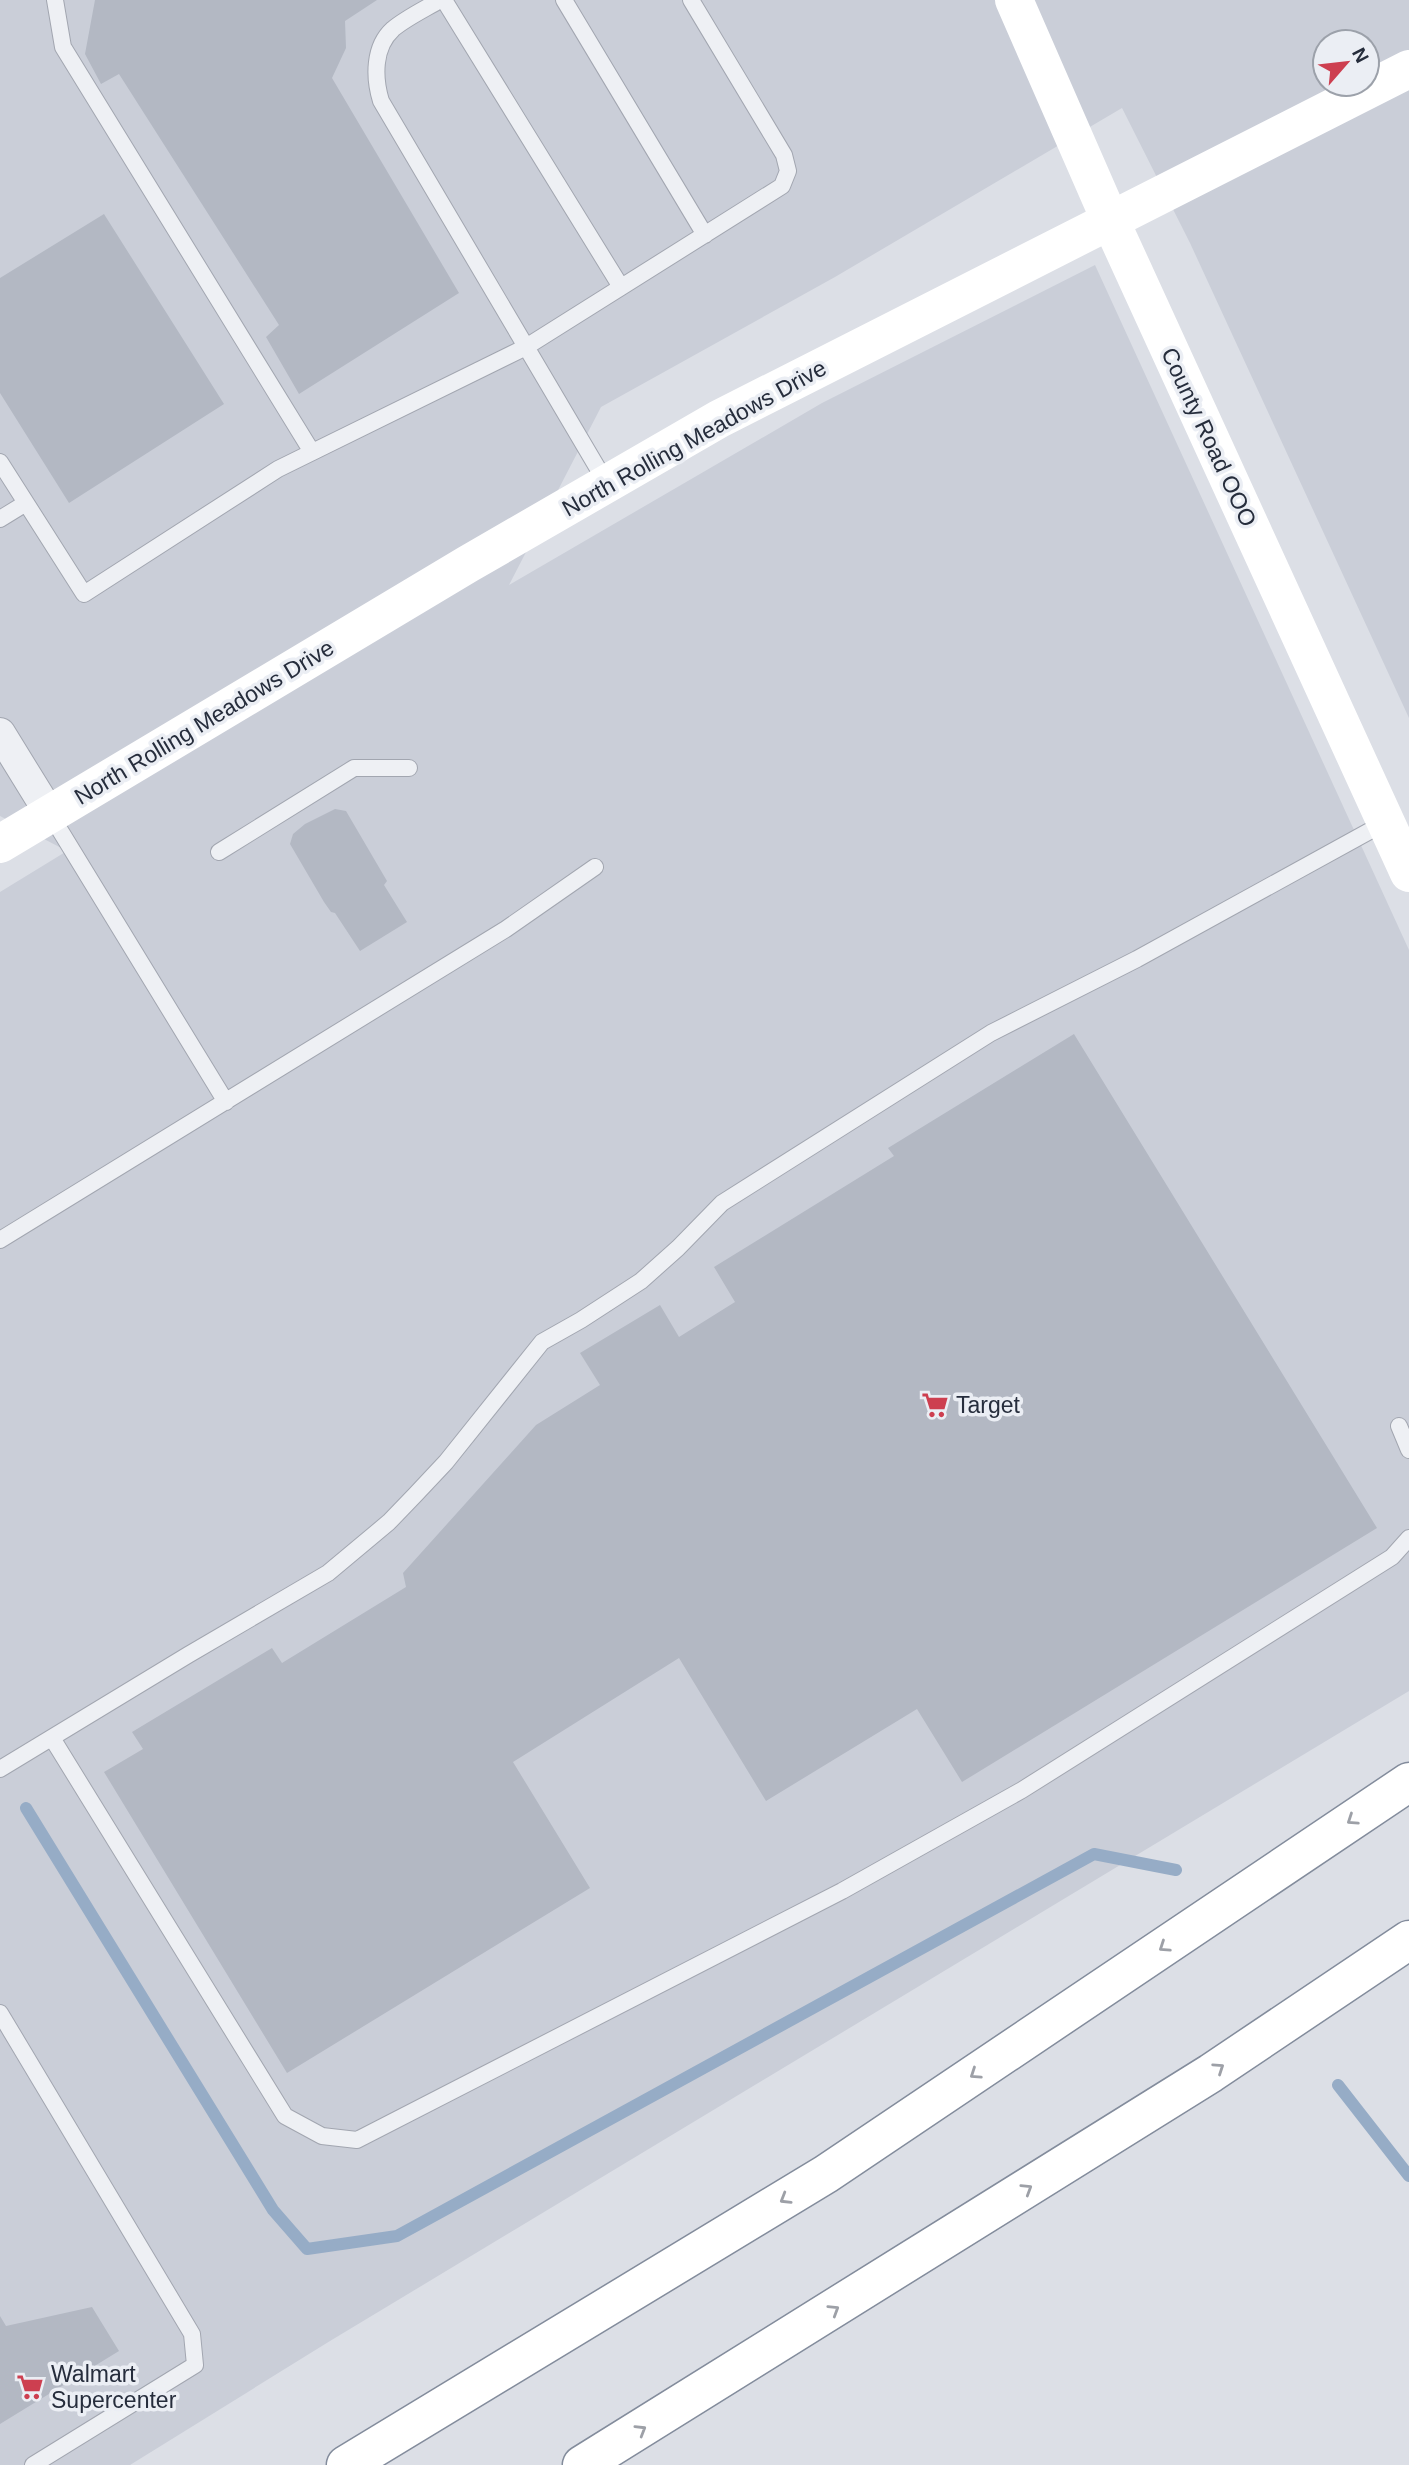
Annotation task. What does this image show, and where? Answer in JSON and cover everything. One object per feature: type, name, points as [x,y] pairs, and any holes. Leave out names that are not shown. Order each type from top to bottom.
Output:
[{"type":"main road","name":"County Road OOO","points":[[1013,0],[1111,222],[1409,873]]},
{"type":"main road","name":"North Rolling Meadows Drive","points":[[0,844],[468,564],[719,419],[1409,69]]},
{"type":"main road","points":[[346,2465],[826,2174],[1409,1782]]},
{"type":"main road","points":[[582,2465],[1211,2073],[1409,1940]]},
{"type":"street","points":[[0,733],[50,814]]},
{"type":"lane","points":[[55,0],[63,47],[312,452]]},
{"type":"lane","points":[[607,484],[388,114],[377,89],[376,64],[392,30],[442,0],[621,287]]},
{"type":"lane","points":[[564,0],[705,235]]},
{"type":"lane","points":[[0,461],[84,594],[278,469],[526,347],[782,186],[788,171],[784,155],[691,0]]},
{"type":"lane","points":[[0,519],[26,503]]},
{"type":"lane","points":[[219,852],[354,768],[409,768]]},
{"type":"lane","points":[[50,814],[226,1102]]},
{"type":"lane","points":[[0,1769],[328,1573],[389,1522],[446,1462],[541,1342],[641,1281],[722,1203],[991,1033],[1137,959],[1385,822]]},
{"type":"lane","points":[[0,1240],[506,929],[595,867]]},
{"type":"lane","points":[[1399,1426],[1409,1450]]},
{"type":"lane","points":[[51,1738],[285,2116],[322,2136],[357,2140],[842,1891],[1021,1790],[1392,1557],[1409,1538]]},
{"type":"lane","points":[[0,2013],[192,2334],[195,2365],[33,2465]]},
{"type":"shaded area","points":[[0,0],[1409,0],[1409,718],[1190,243],[1122,108],[835,277],[601,407],[509,585],[822,403],[1095,265],[1409,950],[1409,1691],[330,2341],[130,2465],[0,2465],[0,892],[67,851],[0,816]]},
{"type":"building","points":[[95,0],[377,0],[345,21],[346,48],[332,78],[459,293],[299,394],[266,337],[279,325],[119,74],[101,84],[85,54]]},
{"type":"building","points":[[104,214],[224,404],[69,503],[0,393],[0,278]]},
{"type":"building","points":[[335,809],[346,811],[387,881],[384,885],[407,922],[360,951],[335,913],[331,912],[324,902],[290,844],[293,834],[305,824]]},
{"type":"building","name":"Target","points":[[1074,1034],[1377,1528],[962,1782],[917,1709],[766,1801],[679,1658],[513,1762],[590,1888],[287,2073],[104,1772],[143,1749],[132,1732],[272,1648],[282,1663],[406,1587],[403,1573],[536,1425],[600,1385],[580,1353],[660,1305],[679,1337],[735,1302],[714,1267],[894,1156],[888,1148]]},
{"type":"building","name":"Walmart Supercenter","points":[[92,2307],[119,2351],[0,2424],[0,2316],[6,2326]]},
{"type":"waterway","points":[[26,1808],[273,2210],[307,2249],[397,2236],[1094,1854],[1176,1870]]},
{"type":"waterway","points":[[1338,2085],[1409,2176]]},
{"type":"place","name":"Target","points":[[935,1405]]},
{"type":"place","name":"Walmart Supercenter","points":[[30,2387]]}]
